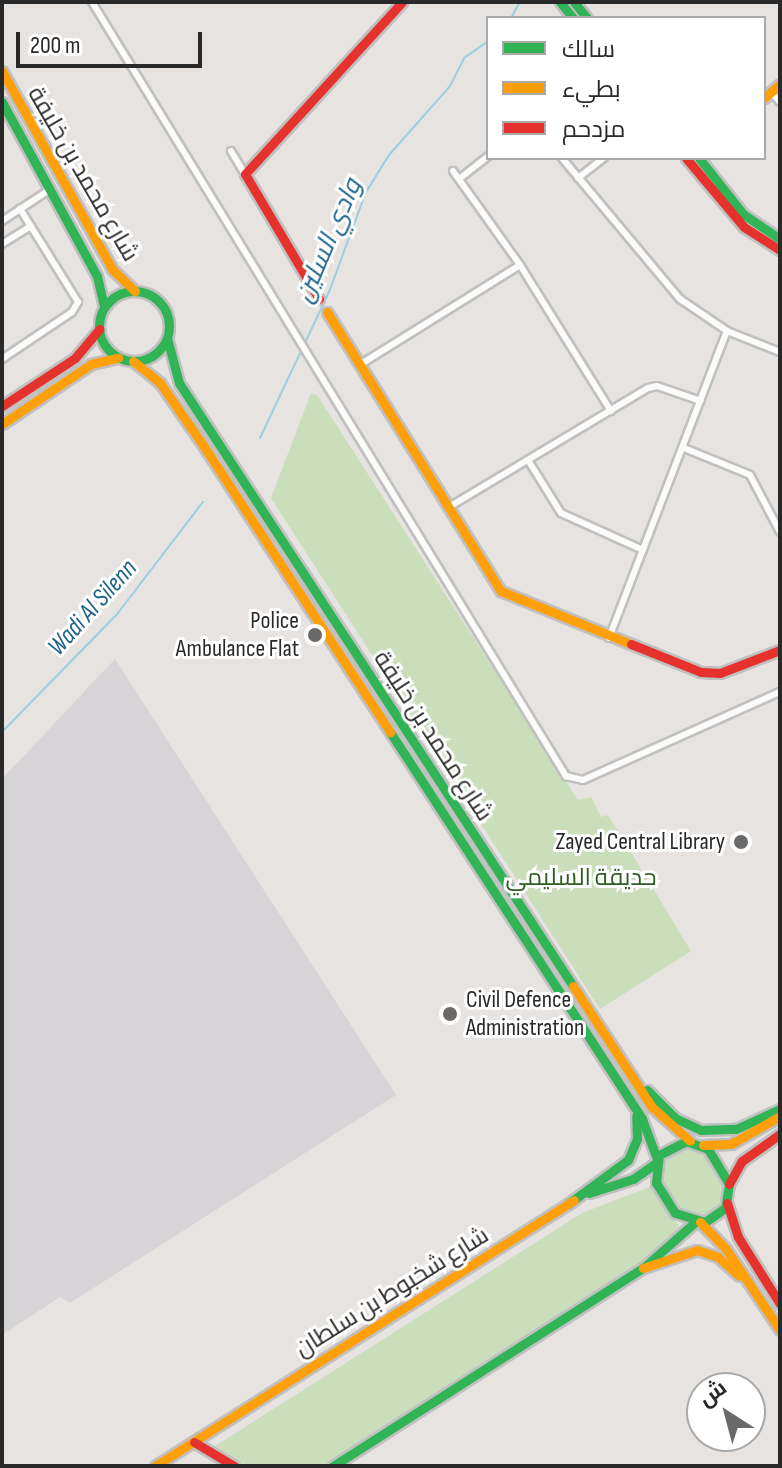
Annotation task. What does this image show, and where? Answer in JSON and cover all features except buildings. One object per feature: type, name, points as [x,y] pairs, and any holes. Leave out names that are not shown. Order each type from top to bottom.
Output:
[{"type":"main road","points":[[319,299],[245,174],[402,2]]},
{"type":"main road","name":"شارع محمد بن خليفة","points":[[2,71],[112,269],[135,291]]},
{"type":"main road","points":[[768,95],[780,84]]},
{"type":"main road","name":"شارع محمد بن خليفة","points":[[2,102],[97,276],[104,307]]},
{"type":"main road","points":[[688,160],[744,227],[780,250]]},
{"type":"main road","points":[[701,160],[743,214],[780,239]]},
{"type":"main road","points":[[707,160],[724,190]]},
{"type":"main road","points":[[2,406],[75,358],[99,329],[104,307],[114,297],[135,291],[161,303],[168,316],[167,338],[154,355],[133,361],[118,358],[91,364],[2,424]]},
{"type":"main road","points":[[327,312],[501,591],[609,638],[710,674],[780,650]]},
{"type":"main road","points":[[99,329],[107,349],[118,358]]},
{"type":"main road","name":"شارع محمد بن خليفة","points":[[167,338],[179,383],[631,1076],[657,1114],[690,1141]]},
{"type":"main road","name":"شارع محمد بن خليفة","points":[[133,361],[156,377],[196,434],[631,1101],[656,1161]]},
{"type":"main road","points":[[631,1076],[675,1118],[701,1130],[736,1129],[780,1109]]},
{"type":"main road","points":[[568,1204],[633,1153],[639,1130],[631,1101]]},
{"type":"main road","points":[[780,1116],[731,1144],[703,1145],[690,1141],[673,1144],[656,1161],[663,1200],[680,1217],[698,1222],[748,1281],[780,1330]]},
{"type":"main road","points":[[780,1134],[742,1161],[729,1184],[727,1203],[745,1250],[780,1304]]},
{"type":"main road","points":[[703,1145],[729,1184]]},
{"type":"main road","name":"شارع شخبوط بن سلطان","points":[[155,1466],[568,1204],[633,1179],[656,1161]]},
{"type":"main road","points":[[333,1466],[643,1268],[698,1222],[714,1218],[727,1203]]},
{"type":"main road","points":[[643,1268],[686,1251],[702,1251],[748,1281]]},
{"type":"main road","points":[[194,1442],[234,1466]]},
{"type":"street","points":[[92,2],[569,780],[583,780],[780,692]]},
{"type":"street","points":[[768,95],[780,102]]},
{"type":"street","points":[[231,151],[245,174]]},
{"type":"street","points":[[459,179],[486,158]]},
{"type":"street","points":[[564,160],[658,278],[727,331],[780,352]]},
{"type":"street","points":[[578,178],[601,160]]},
{"type":"street","points":[[453,171],[520,265],[611,411]]},
{"type":"street","points":[[2,221],[50,190]]},
{"type":"street","points":[[2,359],[72,312],[78,302],[20,209]]},
{"type":"street","points":[[2,244],[31,226]]},
{"type":"street","points":[[361,364],[520,265]]},
{"type":"street","points":[[319,299],[327,312]]},
{"type":"street","points":[[609,638],[727,331]]},
{"type":"street","points":[[449,507],[657,386],[701,401]]},
{"type":"street","points":[[684,448],[750,475],[780,532]]},
{"type":"street","points":[[528,460],[572,522],[643,550]]},
{"type":"shaded area","points":[[115,659],[396,1095],[70,1303],[60,1297],[2,1335],[2,779]]},
{"type":"green space","name":"حديقة السليمي","points":[[311,393],[317,395],[578,800],[591,797],[601,817],[608,815],[691,951],[600,1009],[271,498]]},
{"type":"green space","points":[[684,1145],[700,1149],[723,1178],[725,1201],[708,1217],[686,1217],[660,1185],[662,1159]]},
{"type":"green space","points":[[652,1186],[683,1232],[647,1265],[328,1466],[246,1466],[215,1446],[582,1213]]},
{"type":"waterway","name":"وادي السلين","points":[[512,16],[520,2]]},
{"type":"waterway","name":"وادي السلين","points":[[260,438],[329,292],[366,192],[389,155],[450,86],[464,58],[486,42]]},
{"type":"waterway","name":"Wadi Al Silenn","points":[[2,732],[118,613],[203,502]]},
{"type":"traffic: fast","points":[[560,2],[571,16]]},
{"type":"traffic: fast","points":[[574,2],[585,16]]},
{"type":"traffic: fast","points":[[2,102],[97,276],[104,307]]},
{"type":"traffic: fast","points":[[701,160],[743,214],[780,239]]},
{"type":"traffic: fast","points":[[127,291],[141,291],[163,306],[169,326],[167,339],[159,351],[141,361],[127,361],[105,346],[99,333],[99,319],[114,297],[127,291]]},
{"type":"traffic: fast","points":[[167,338],[179,383],[573,986]]},
{"type":"traffic: fast","points":[[390,732],[642,1119],[657,1159]]},
{"type":"traffic: fast","points":[[647,1090],[675,1118],[701,1130],[736,1129],[780,1109]]},
{"type":"traffic: fast","points":[[568,1204],[628,1160],[637,1139],[636,1116]]},
{"type":"traffic: fast","points":[[686,1141],[708,1149],[729,1184],[725,1208],[705,1222],[675,1213],[656,1183],[659,1155],[686,1141]]},
{"type":"traffic: fast","points":[[589,1193],[633,1179],[656,1163]]},
{"type":"traffic: fast","points":[[333,1466],[643,1268],[695,1222]]},
{"type":"traffic: slow","points":[[2,71],[112,269],[135,291]]},
{"type":"traffic: slow","points":[[766,96],[780,84]]},
{"type":"traffic: slow","points":[[327,312],[501,591],[631,644]]},
{"type":"traffic: slow","points":[[2,424],[91,364],[118,358]]},
{"type":"traffic: slow","points":[[133,361],[160,383],[203,445],[390,732]]},
{"type":"traffic: slow","points":[[573,986],[652,1107],[690,1141]]},
{"type":"traffic: slow","points":[[703,1145],[731,1144],[780,1116]]},
{"type":"traffic: slow","points":[[155,1466],[574,1200]]},
{"type":"traffic: slow","points":[[700,1222],[726,1249],[780,1330]]},
{"type":"traffic: slow","points":[[643,1268],[697,1250],[718,1257],[739,1276]]},
{"type":"traffic: jam","points":[[319,299],[245,174],[402,2]]},
{"type":"traffic: jam","points":[[688,160],[744,227],[780,250]]},
{"type":"traffic: jam","points":[[2,406],[75,358],[99,329]]},
{"type":"traffic: jam","points":[[631,644],[701,672],[720,673],[780,650]]},
{"type":"traffic: jam","points":[[729,1184],[742,1161],[780,1134]]},
{"type":"traffic: jam","points":[[727,1203],[738,1237],[780,1304]]},
{"type":"traffic: jam","points":[[194,1442],[234,1466]]},
{"type":"place","name":"Police Ambulance Flat","points":[[315,635]]},
{"type":"place","name":"Zayed Central Library","points":[[741,842]]},
{"type":"place","name":"Civil Defence Administration","points":[[450,1014]]}]
